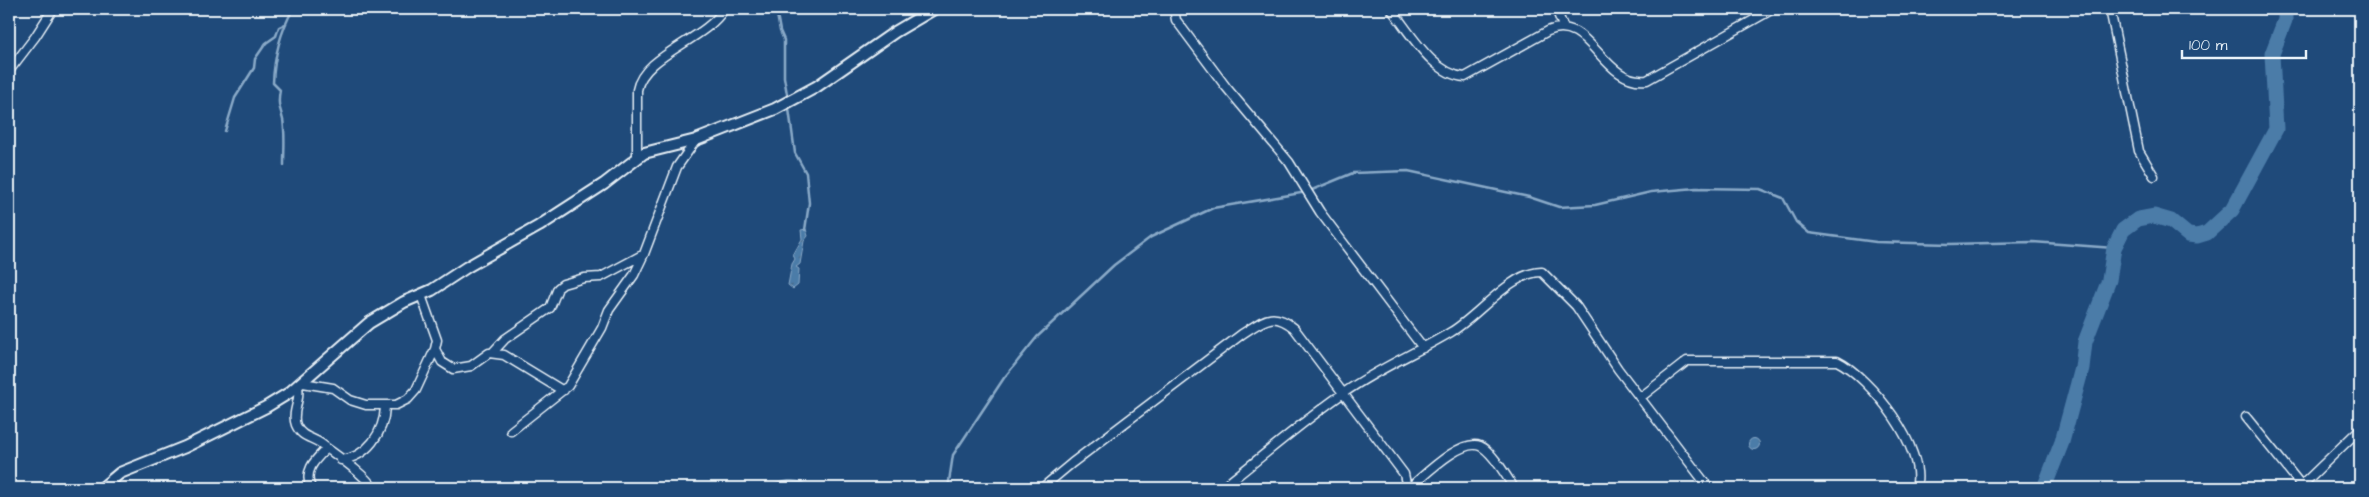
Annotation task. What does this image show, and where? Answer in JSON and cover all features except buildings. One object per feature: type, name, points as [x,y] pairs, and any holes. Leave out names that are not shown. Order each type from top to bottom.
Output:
[{"type":"street","points":[[9,71],[35,37],[53,9]]},
{"type":"street","points":[[102,488],[120,473],[185,447],[266,407],[300,385],[358,332],[398,306],[421,295],[539,226],[604,184],[637,158],[653,149],[696,140],[786,104],[816,87],[895,32],[934,9]]},
{"type":"street","points":[[1174,9],[1176,20],[1226,87],[1274,142],[1320,212],[1423,348]]},
{"type":"street","points":[[1391,9],[1432,60],[1444,72],[1454,76],[1465,77],[1548,31],[1563,26],[1570,28],[1583,37],[1622,76],[1638,81],[1647,80],[1773,9]]},
{"type":"street","points":[[1556,9],[1563,26]]},
{"type":"street","points":[[2110,9],[2140,151],[2154,176]]},
{"type":"street","points":[[637,158],[637,90],[640,79],[650,68],[701,32],[724,10]]},
{"type":"street","points":[[511,431],[564,390],[602,328],[609,310],[621,296],[644,254],[677,167],[696,140]]},
{"type":"street","points":[[435,349],[442,362],[453,369],[470,366],[493,352],[505,339],[550,308],[558,288],[563,284],[584,278],[601,277],[644,254]]},
{"type":"street","points":[[1222,488],[1344,392],[1408,354],[1452,332],[1525,275],[1542,272],[1576,306],[1618,369],[1709,488]]},
{"type":"street","points":[[300,385],[333,388],[350,400],[366,405],[396,405],[408,399],[416,390],[435,349],[437,340],[421,295]]},
{"type":"street","points":[[1042,488],[1072,463],[1242,334],[1272,317],[1283,319],[1294,328],[1404,474],[1408,488],[1458,448],[1469,444],[1480,446],[1489,452],[1514,488]]},
{"type":"street","points":[[493,352],[509,358],[538,377],[564,390]]},
{"type":"street","points":[[1641,397],[1687,360],[1837,361],[1851,368],[1903,431],[1916,460],[1916,488]]},
{"type":"street","points":[[300,385],[299,398],[295,410],[295,423],[304,436],[341,460],[365,479],[373,488]]},
{"type":"street","points":[[341,460],[358,457],[368,449],[382,424],[385,406]]},
{"type":"street","points":[[2246,417],[2300,487],[2360,429]]},
{"type":"street","points":[[311,488],[308,478],[309,471],[313,462],[326,449]]},
{"type":"water","points":[[806,229],[808,236],[804,241],[800,264],[796,267],[799,269],[798,285],[793,289],[788,285],[792,264],[795,259],[793,255],[802,239],[801,230]]},
{"type":"water","points":[[1754,438],[1760,444],[1754,450],[1748,444]]},
{"type":"waterway","points":[[284,165],[284,123],[279,102],[280,90],[273,83],[279,44],[293,9]]},
{"type":"waterway","points":[[776,9],[780,31],[784,40],[784,77],[787,94]]},
{"type":"waterway","points":[[2044,488],[2062,442],[2082,368],[2085,342],[2109,280],[2114,248],[2123,230],[2138,219],[2154,216],[2171,221],[2188,235],[2197,236],[2207,233],[2232,210],[2276,129],[2272,54],[2285,20],[2285,9]]},
{"type":"waterway","points":[[225,131],[235,98],[254,68],[255,59],[266,43],[276,36],[279,27],[285,24]]},
{"type":"waterway","points":[[789,109],[795,153],[806,173],[809,203],[805,230]]},
{"type":"waterway","points":[[948,488],[953,455],[1004,378],[1037,337],[1114,265],[1151,237],[1213,208],[1307,192],[1353,173],[1408,171],[1529,197],[1559,207],[1595,205],[1651,192],[1696,188],[1760,189],[1783,198],[1796,222],[1809,233],[1876,242],[1949,244],[2033,242],[2114,248]]},
{"type":"waterway","points":[[765,488],[794,481],[805,484],[809,488]]}]
